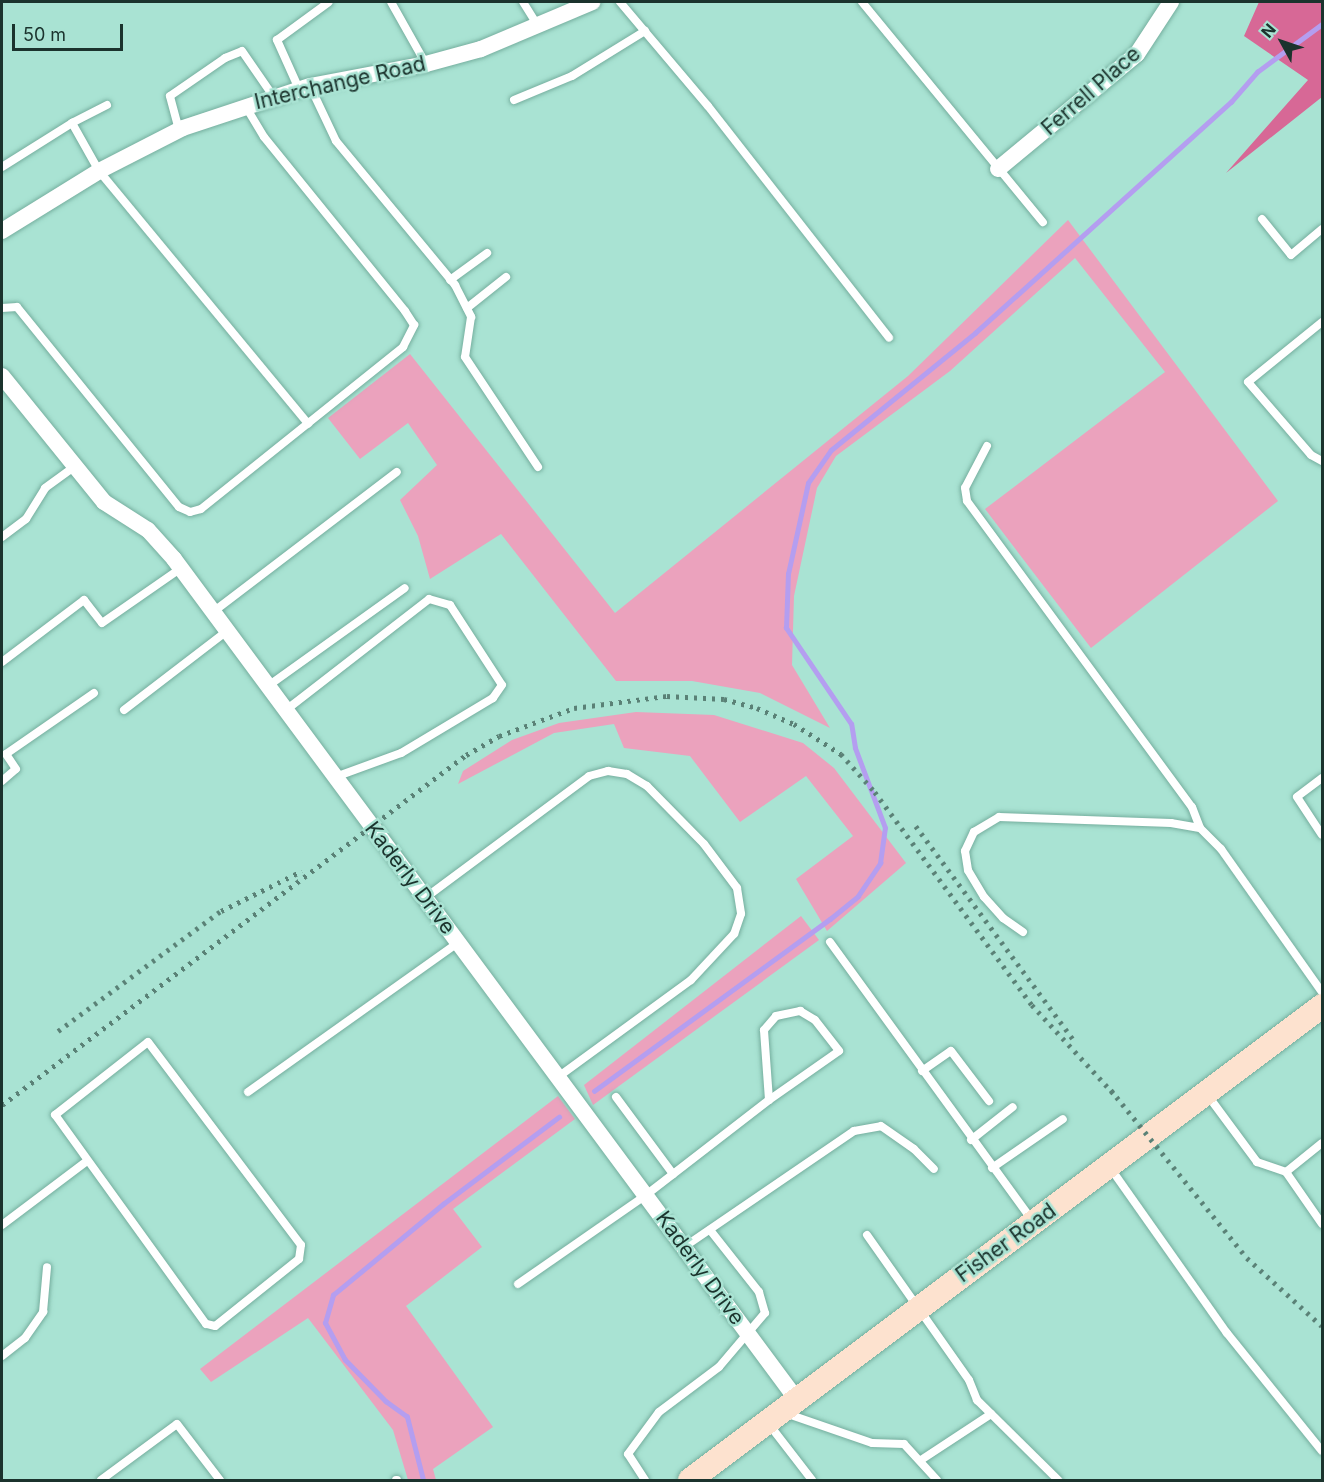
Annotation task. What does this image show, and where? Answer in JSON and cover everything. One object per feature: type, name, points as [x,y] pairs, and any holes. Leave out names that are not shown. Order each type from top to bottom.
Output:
[{"type":"main road","name":"Fisher Road","points":[[690,1480],[1323,1006]]},
{"type":"street","name":"Interchange Road","points":[[2,231],[99,171],[179,130],[244,104],[304,88],[426,64],[538,27],[592,2]]},
{"type":"street","name":"Ferrell Place","points":[[998,169],[1137,54],[1171,2]]},
{"type":"street","name":"Kaderly Drive","points":[[2,376],[104,502],[148,530],[181,568],[748,1333],[782,1412]]},
{"type":"lane","points":[[329,2],[277,40],[336,141],[450,280],[466,308],[471,327],[465,357],[538,467]]},
{"type":"lane","points":[[391,2],[426,64]]},
{"type":"lane","points":[[523,2],[538,27]]},
{"type":"lane","points":[[620,2],[889,338]]},
{"type":"lane","points":[[862,2],[1043,222]]},
{"type":"lane","points":[[514,100],[572,76],[645,31]]},
{"type":"lane","points":[[179,130],[170,96],[225,58],[242,51],[273,96]]},
{"type":"lane","points":[[2,308],[17,307],[179,507],[190,512],[201,509],[403,346],[414,325],[264,136],[244,104]]},
{"type":"lane","points":[[2,167],[72,123],[107,105]]},
{"type":"lane","points":[[72,123],[99,171],[308,424]]},
{"type":"lane","points":[[1262,219],[1291,255],[1323,230]]},
{"type":"lane","points":[[450,280],[487,253]]},
{"type":"lane","points":[[466,308],[507,277]]},
{"type":"lane","points":[[1323,322],[1248,382],[1311,455],[1323,461]]},
{"type":"lane","points":[[987,446],[965,488],[967,501],[1192,807],[1200,828],[1221,849],[1323,992]]},
{"type":"lane","points":[[2,537],[26,519],[45,488],[75,466]]},
{"type":"lane","points":[[213,612],[397,472]]},
{"type":"lane","points":[[2,662],[84,600],[102,623],[181,568]]},
{"type":"lane","points":[[268,686],[405,588]]},
{"type":"lane","points":[[286,710],[429,599],[450,605],[502,685],[493,698],[401,753],[335,777]]},
{"type":"lane","points":[[124,710],[227,631]]},
{"type":"lane","points":[[2,781],[16,769],[4,750],[94,693]]},
{"type":"lane","points":[[425,898],[589,776],[608,771],[627,774],[647,786],[672,807],[711,853],[737,888],[741,914],[734,934],[691,980],[558,1077]]},
{"type":"lane","points":[[1323,778],[1297,797],[1323,835]]},
{"type":"lane","points":[[1023,932],[1003,918],[984,897],[968,870],[965,851],[974,832],[999,817],[1171,823],[1200,828]]},
{"type":"lane","points":[[830,942],[971,1140],[1034,1222]]},
{"type":"lane","points":[[248,1092],[458,943]]},
{"type":"lane","points":[[518,1284],[645,1195],[769,1100],[839,1051],[815,1020],[800,1011],[776,1016],[764,1030],[769,1100]]},
{"type":"lane","points":[[148,1042],[301,1245],[299,1259],[215,1326],[206,1324],[87,1161],[55,1115],[148,1042]]},
{"type":"lane","points":[[922,1071],[951,1051],[989,1101]]},
{"type":"lane","points":[[1206,1093],[1257,1162],[1286,1172],[1323,1224]]},
{"type":"lane","points":[[616,1097],[673,1174]]},
{"type":"lane","points":[[971,1140],[1013,1107]]},
{"type":"lane","points":[[992,1167],[1064,1119]]},
{"type":"lane","points":[[684,1247],[855,1131],[881,1126],[914,1149],[934,1169]]},
{"type":"lane","points":[[1286,1172],[1323,1143]]},
{"type":"lane","points":[[2,1225],[87,1161]]},
{"type":"lane","points":[[1109,1166],[1227,1334],[1323,1451]]},
{"type":"lane","points":[[645,1480],[628,1454],[659,1412],[718,1367],[765,1313],[759,1292],[711,1230]]},
{"type":"lane","points":[[867,1235],[920,1307],[969,1380],[977,1400],[1058,1480]]},
{"type":"lane","points":[[2,1356],[25,1338],[44,1312],[47,1268]]},
{"type":"lane","points":[[782,1412],[872,1443],[904,1444],[937,1480]]},
{"type":"lane","points":[[782,1412],[812,1480]]},
{"type":"lane","points":[[921,1460],[991,1414]]},
{"type":"lane","points":[[101,1480],[177,1424],[220,1480]]},
{"type":"shaded area","points":[[1259,2],[1322,2],[1322,97],[1226,173],[1308,80],[1244,36]]},
{"type":"shaded area","points":[[1068,220],[1278,501],[1091,648],[985,509],[1165,372],[1075,258],[950,371],[836,456],[817,488],[794,596],[792,665],[830,728],[760,693],[692,681],[616,681],[501,534],[430,579],[418,536],[400,500],[437,465],[408,423],[360,459],[328,418],[410,354],[615,613],[908,376]]},
{"type":"shaded area","points":[[636,712],[714,715],[803,743],[834,768],[906,863],[827,931],[796,879],[853,836],[806,776],[740,822],[690,756],[624,748],[614,724],[554,733],[458,784],[463,771],[512,740],[559,723]]},
{"type":"shaded area","points":[[801,916],[819,940],[593,1105],[584,1085]]},
{"type":"shaded area","points":[[558,1096],[575,1119],[453,1209],[482,1247],[406,1306],[493,1427],[433,1469],[436,1480],[408,1480],[393,1430],[308,1318],[211,1382],[200,1369]]},
{"type":"waterway","points":[[594,1091],[830,919],[858,896],[880,863],[885,828],[855,748],[851,724],[786,628],[788,574],[808,483],[831,450],[975,333],[1231,102],[1257,72],[1322,24]]},
{"type":"waterway","points":[[423,1480],[407,1417],[386,1402],[345,1360],[325,1323],[333,1295],[443,1204],[559,1117]]},
{"type":"railway","points":[[2,1105],[466,755],[499,736],[574,708],[667,696],[724,699],[757,708],[794,724],[841,754],[875,792],[1032,1005],[1117,1097]]},
{"type":"railway","points":[[916,826],[1075,1042]]},
{"type":"railway","points":[[58,1031],[221,911],[302,871]]},
{"type":"railway","points":[[1111,1090],[1247,1258],[1322,1326]]}]
